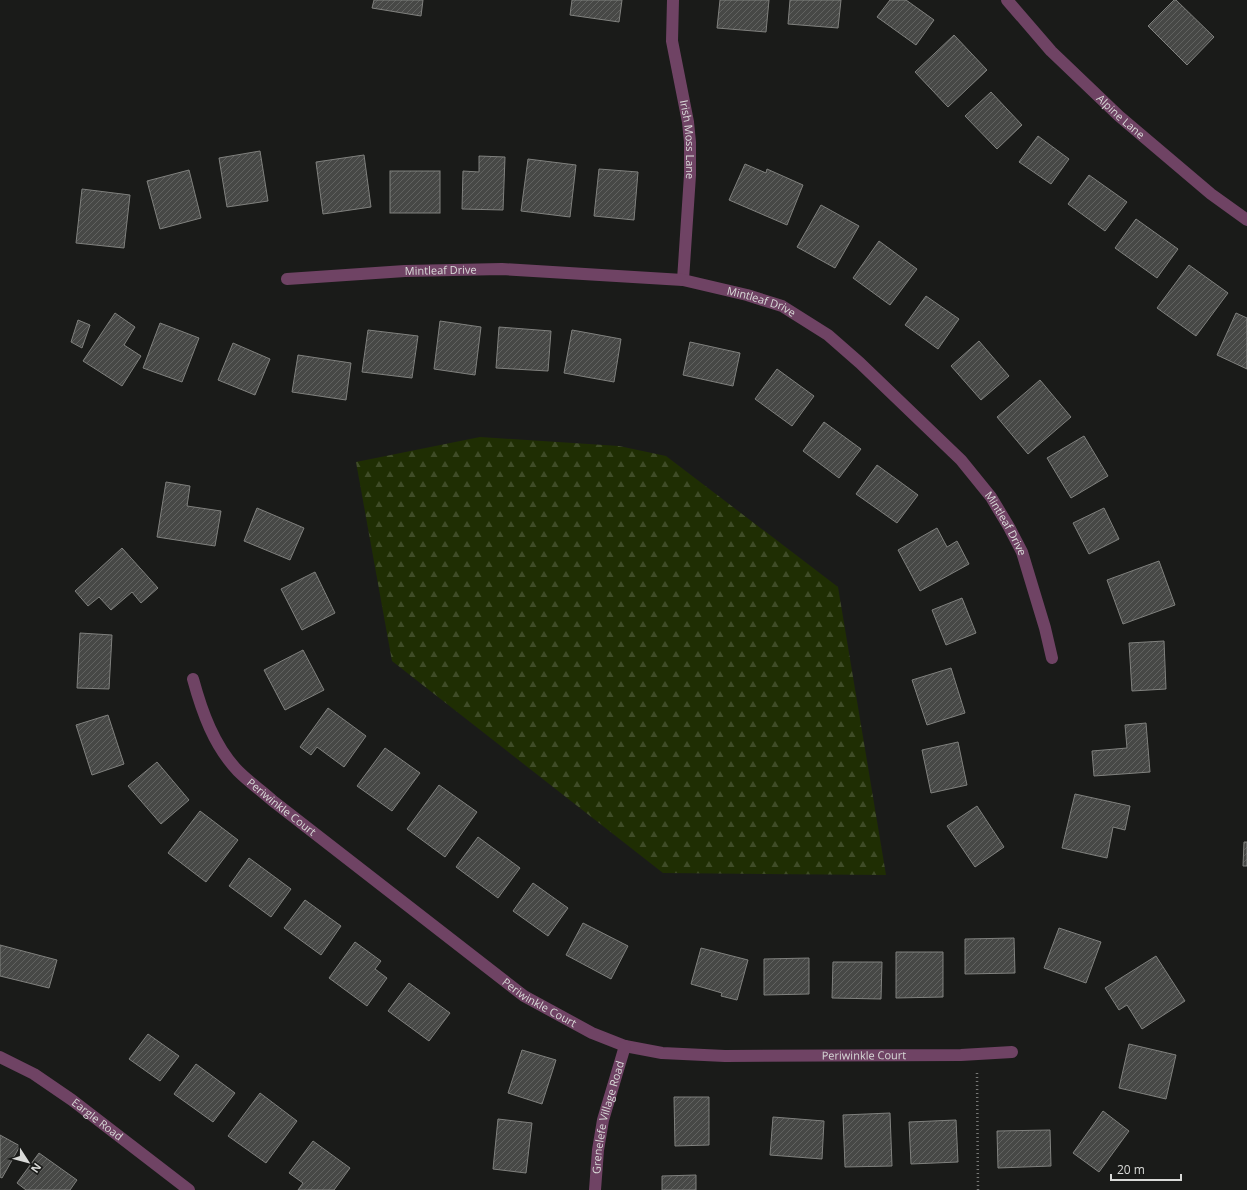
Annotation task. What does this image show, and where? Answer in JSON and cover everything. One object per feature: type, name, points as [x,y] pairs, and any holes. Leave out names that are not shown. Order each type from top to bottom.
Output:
[{"type":"street","name":"Irish Moss Lane","points":[[673,0],[672,41],[688,122],[690,142],[690,175],[683,280]]},
{"type":"street","name":"Alpine Lane","points":[[1007,0],[1051,51],[1119,116],[1212,194],[1247,220]]},
{"type":"street","name":"Mintleaf Drive","points":[[287,279],[405,271],[502,269],[683,280],[748,295],[782,306],[828,335],[849,354],[961,460],[991,497],[1022,552],[1045,628],[1052,658]]},
{"type":"street","name":"Periwinkle Court","points":[[193,679],[202,711],[221,749],[238,771],[274,801],[524,996],[592,1033],[625,1046],[662,1053],[725,1056],[961,1055],[1012,1052]]},
{"type":"street","name":"Grenelefe Village Road","points":[[595,1190],[598,1150],[603,1120],[625,1046]]},
{"type":"street","name":"Eargle Road","points":[[0,1057],[34,1074],[72,1100],[189,1190]]},
{"type":"path","points":[[977,1071],[978,1190]]},
{"type":"green space","points":[[480,437],[619,446],[666,456],[838,587],[886,875],[663,873],[392,661],[356,462]]},
{"type":"building","points":[[374,0],[423,0],[421,16],[372,8]]},
{"type":"building","points":[[572,0],[622,0],[619,22],[570,15]]},
{"type":"building","points":[[720,0],[769,0],[766,32],[717,28]]},
{"type":"building","points":[[790,0],[841,0],[838,28],[788,24]]},
{"type":"building","points":[[890,0],[906,0],[934,20],[916,45],[877,17]]},
{"type":"building","points":[[1174,0],[1176,0],[1214,37],[1187,65],[1148,26]]},
{"type":"building","points":[[954,35],[987,70],[948,107],[915,72]]},
{"type":"building","points":[[991,92],[1022,125],[997,149],[965,116]]},
{"type":"building","points":[[1038,136],[1069,159],[1051,184],[1019,162]]},
{"type":"building","points":[[260,151],[268,201],[227,207],[219,158]]},
{"type":"building","points":[[364,155],[371,207],[323,214],[316,162]]},
{"type":"building","points":[[479,156],[505,157],[503,210],[462,209],[463,171],[479,172]]},
{"type":"building","points":[[528,159],[576,165],[570,217],[521,211]]},
{"type":"building","points":[[745,164],[766,173],[767,169],[803,185],[787,225],[729,200]]},
{"type":"building","points":[[599,169],[638,172],[634,220],[594,216]]},
{"type":"building","points":[[189,170],[201,218],[160,229],[147,181]]},
{"type":"building","points":[[390,171],[440,171],[440,213],[390,213]]},
{"type":"building","points":[[1089,175],[1127,202],[1105,231],[1068,204]]},
{"type":"building","points":[[82,189],[130,195],[124,248],[76,243]]},
{"type":"building","points":[[821,205],[859,226],[835,268],[797,247]]},
{"type":"building","points":[[1136,219],[1178,249],[1157,278],[1115,248]]},
{"type":"building","points":[[879,241],[917,269],[890,305],[853,278]]},
{"type":"building","points":[[1189,265],[1228,293],[1196,336],[1157,308]]},
{"type":"building","points":[[926,296],[959,319],[938,349],[905,325]]},
{"type":"building","points":[[115,313],[135,327],[124,345],[141,356],[122,386],[83,361]]},
{"type":"building","points":[[1236,313],[1247,318],[1247,369],[1217,355]]},
{"type":"building","points":[[78,320],[90,325],[82,348],[71,342]]},
{"type":"building","points":[[440,321],[481,327],[475,375],[434,369]]},
{"type":"building","points":[[160,323],[199,338],[182,382],[143,368]]},
{"type":"building","points":[[499,327],[551,331],[548,371],[496,368]]},
{"type":"building","points":[[368,330],[418,336],[412,378],[362,372]]},
{"type":"building","points":[[572,330],[621,339],[614,382],[564,373]]},
{"type":"building","points":[[979,341],[1009,376],[981,400],[951,366]]},
{"type":"building","points":[[690,342],[740,353],[733,386],[683,375]]},
{"type":"building","points":[[233,343],[270,359],[255,395],[218,380]]},
{"type":"building","points":[[298,355],[351,363],[346,400],[292,392]]},
{"type":"building","points":[[777,369],[814,396],[792,426],[755,399]]},
{"type":"building","points":[[1040,380],[1071,417],[1028,454],[997,417]]},
{"type":"building","points":[[824,422],[861,449],[839,478],[803,451]]},
{"type":"building","points":[[1084,436],[1108,476],[1071,498],[1047,458]]},
{"type":"building","points":[[877,465],[918,495],[897,523],[856,494]]},
{"type":"building","points":[[166,482],[190,486],[187,506],[221,511],[215,546],[157,537]]},
{"type":"building","points":[[257,508],[304,528],[290,560],[244,541]]},
{"type":"building","points":[[1104,508],[1119,539],[1089,554],[1073,523]]},
{"type":"building","points":[[937,528],[947,547],[957,541],[969,564],[920,591],[898,550]]},
{"type":"building","points":[[122,548],[158,588],[141,603],[132,592],[111,610],[99,597],[88,606],[75,591]]},
{"type":"building","points":[[1159,561],[1175,605],[1123,624],[1107,580]]},
{"type":"building","points":[[315,572],[335,613],[302,630],[281,589]]},
{"type":"building","points":[[962,598],[976,633],[946,645],[932,610]]},
{"type":"building","points":[[80,633],[112,635],[109,689],[77,688]]},
{"type":"building","points":[[1164,641],[1166,689],[1132,691],[1129,643]]},
{"type":"building","points":[[303,650],[324,690],[285,710],[264,670]]},
{"type":"building","points":[[951,668],[965,713],[927,725],[912,680]]},
{"type":"building","points":[[328,708],[366,736],[344,767],[317,747],[311,755],[300,747]]},
{"type":"building","points":[[108,715],[124,764],[92,775],[76,725]]},
{"type":"building","points":[[1146,723],[1150,772],[1094,776],[1092,751],[1127,748],[1125,725]]},
{"type":"building","points":[[958,742],[967,785],[931,793],[922,750]]},
{"type":"building","points":[[385,748],[420,773],[392,811],[357,786]]},
{"type":"building","points":[[157,762],[189,800],[161,824],[128,786]]},
{"type":"building","points":[[439,785],[477,812],[445,857],[407,829]]},
{"type":"building","points":[[1075,794],[1130,806],[1125,830],[1113,827],[1107,858],[1062,848]]},
{"type":"building","points":[[977,806],[1004,847],[975,867],[947,826]]},
{"type":"building","points":[[200,811],[238,840],[206,882],[168,853]]},
{"type":"building","points":[[478,837],[520,868],[498,898],[456,867]]},
{"type":"building","points":[[1244,842],[1247,842],[1247,866],[1243,866]]},
{"type":"building","points":[[249,858],[291,889],[271,917],[229,886]]},
{"type":"building","points":[[533,883],[568,908],[548,936],[513,911]]},
{"type":"building","points":[[305,900],[341,926],[321,955],[284,928]]},
{"type":"building","points":[[583,923],[628,946],[611,979],[566,955]]},
{"type":"building","points":[[1059,928],[1101,942],[1086,983],[1044,968]]},
{"type":"building","points":[[1014,938],[1015,973],[965,974],[965,939]]},
{"type":"building","points":[[355,942],[381,961],[375,969],[387,978],[367,1006],[329,978]]},
{"type":"building","points":[[0,945],[57,960],[49,988],[0,976]]},
{"type":"building","points":[[701,948],[748,960],[737,1000],[721,996],[722,993],[691,984]]},
{"type":"building","points":[[896,952],[943,952],[943,997],[896,998]]},
{"type":"building","points":[[1156,956],[1185,1001],[1142,1029],[1127,1005],[1119,1010],[1105,988]]},
{"type":"building","points":[[809,958],[809,994],[764,995],[764,959]]},
{"type":"building","points":[[833,962],[882,962],[881,999],[832,998]]},
{"type":"building","points":[[409,983],[450,1013],[429,1041],[388,1011]]},
{"type":"building","points":[[148,1034],[179,1056],[160,1081],[129,1059]]},
{"type":"building","points":[[1129,1044],[1176,1055],[1166,1099],[1119,1088]]},
{"type":"building","points":[[522,1050],[556,1060],[542,1104],[508,1093]]},
{"type":"building","points":[[196,1064],[235,1093],[213,1122],[174,1094]]},
{"type":"building","points":[[260,1093],[297,1121],[266,1163],[228,1136]]},
{"type":"building","points":[[674,1097],[709,1097],[709,1145],[675,1146]]},
{"type":"building","points":[[1103,1111],[1129,1131],[1099,1172],[1073,1153]]},
{"type":"building","points":[[890,1113],[892,1166],[845,1167],[843,1115]]},
{"type":"building","points":[[773,1117],[824,1121],[822,1159],[770,1155]]},
{"type":"building","points":[[498,1119],[532,1123],[526,1173],[493,1169]]},
{"type":"building","points":[[956,1120],[958,1162],[911,1164],[909,1122]]},
{"type":"building","points":[[1050,1130],[1051,1166],[998,1168],[997,1131]]},
{"type":"building","points":[[0,1135],[20,1146],[2,1178],[0,1177]]},
{"type":"building","points":[[313,1141],[350,1168],[334,1190],[298,1190],[303,1183],[289,1173]]},
{"type":"building","points":[[39,1153],[77,1180],[70,1190],[26,1190],[17,1183]]},
{"type":"building","points":[[696,1175],[696,1190],[662,1190],[662,1176]]}]
